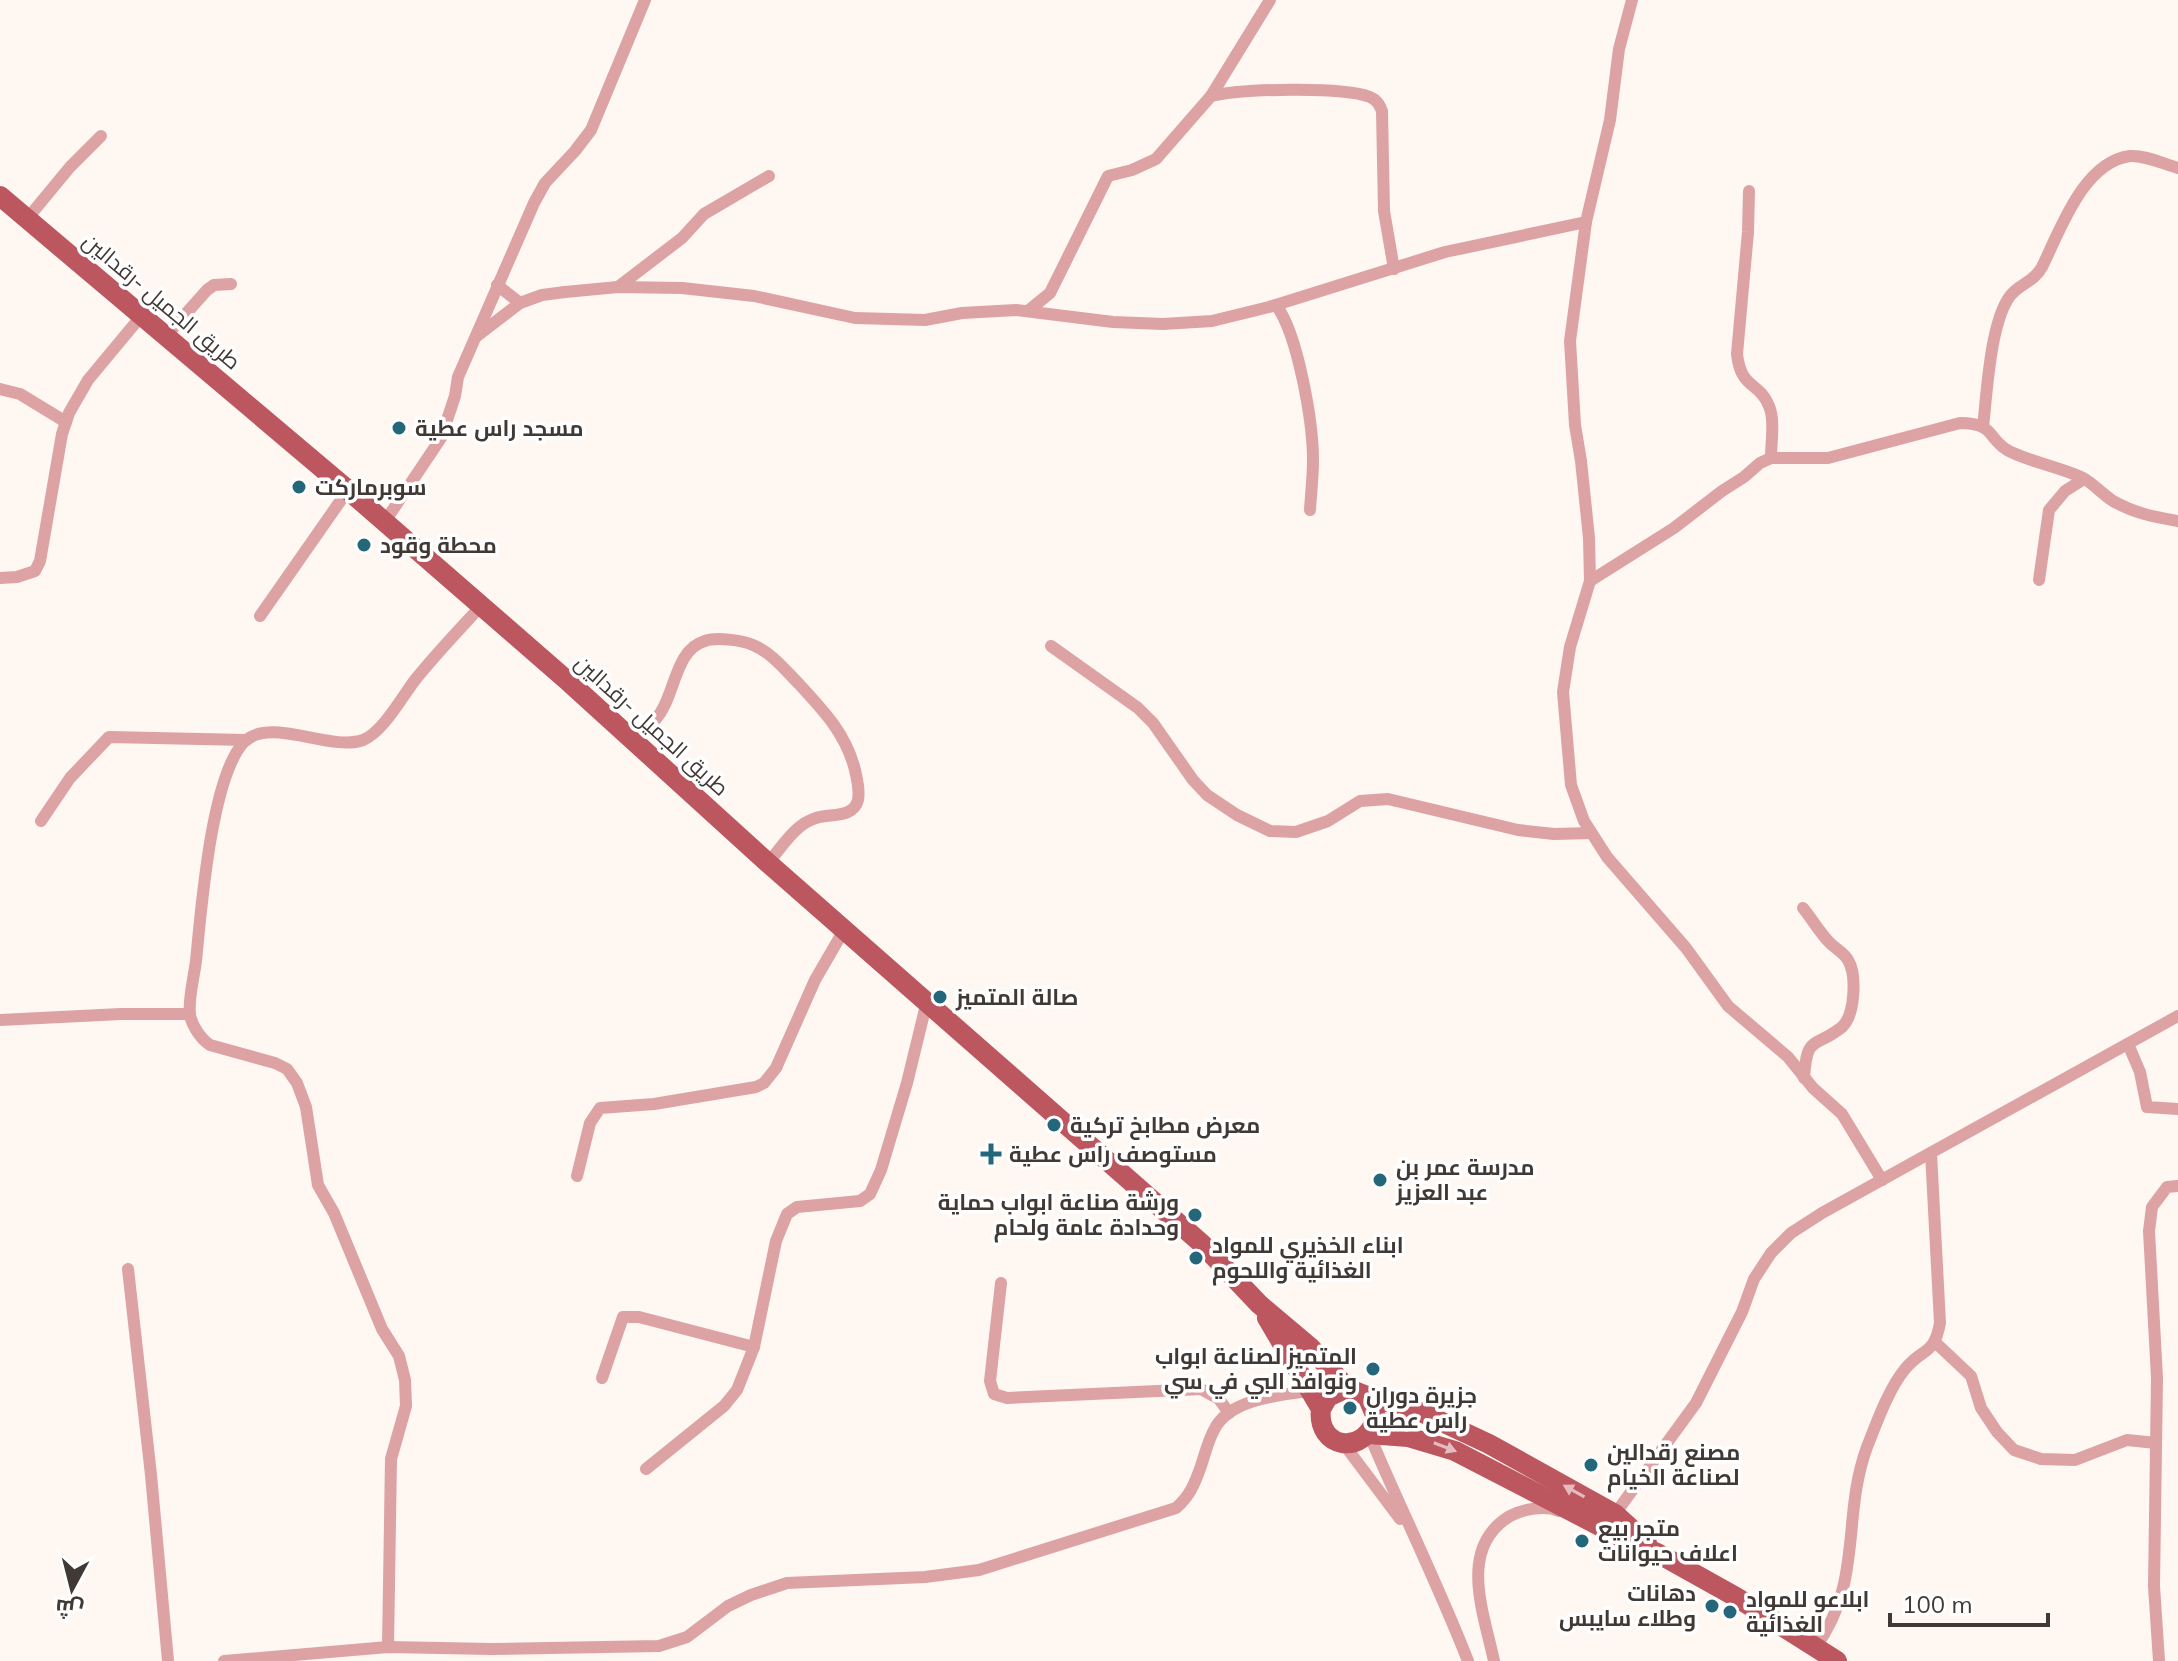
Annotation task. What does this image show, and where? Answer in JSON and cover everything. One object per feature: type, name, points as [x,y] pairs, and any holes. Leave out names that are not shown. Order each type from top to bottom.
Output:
[{"type":"main road","name":"طريق الجميل -رقدالين","points":[[3,205],[27,219],[142,315],[627,734],[768,863],[1201,1243],[1259,1304]]},
{"type":"main road","points":[[1259,1304],[1311,1348],[1347,1388],[1423,1413],[1489,1444],[1614,1527],[1736,1597],[1837,1661]]},
{"type":"main road","points":[[1259,1304],[1321,1409]]},
{"type":"main road","points":[[1347,1388],[1333,1393],[1321,1409],[1320,1417],[1330,1437],[1343,1443],[1357,1442],[1369,1434],[1376,1417],[1367,1396]]},
{"type":"main road","points":[[1369,1434],[1408,1437],[1444,1447],[1614,1527]]},
{"type":"street","points":[[384,523],[441,438],[458,377],[534,203],[545,183],[591,130],[645,0]]},
{"type":"street","points":[[1028,311],[1050,293],[1108,176],[1156,159],[1211,96],[1270,0]]},
{"type":"street","points":[[1632,0],[1619,49],[1610,120],[1586,222],[1570,341],[1575,425],[1588,526],[1590,581],[1570,647],[1563,692],[1571,785],[1584,821],[1607,857],[1686,948],[1728,1006],[1788,1057],[1804,1078],[1842,1114],[1882,1180]]},
{"type":"street","points":[[1211,96],[1235,91],[1294,91],[1349,93],[1377,101],[1382,111],[1384,211],[1394,269]]},
{"type":"street","points":[[27,219],[62,176],[101,136]]},
{"type":"street","points":[[1983,427],[1991,348],[2004,310],[2010,296],[2032,281],[2041,269],[2060,226],[2088,181],[2107,166],[2130,156],[2178,168]]},
{"type":"street","points":[[618,287],[682,238],[704,214],[769,176]]},
{"type":"street","points":[[1749,191],[1737,354],[1739,372],[1764,396],[1771,409],[1771,458]]},
{"type":"street","points":[[477,336],[520,303],[554,293],[618,287],[682,288],[754,296],[855,318],[925,320],[988,310],[1028,311],[1113,322],[1163,324],[1212,321],[1276,305],[1445,252],[1586,222]]},
{"type":"street","points":[[166,336],[207,290],[214,285],[231,284]]},
{"type":"street","points":[[497,285],[520,303]]},
{"type":"street","points":[[1276,305],[1291,332],[1301,378],[1313,458],[1310,510]]},
{"type":"street","points":[[0,578],[26,576],[35,571],[40,561],[66,422],[88,380],[142,315]]},
{"type":"street","points":[[0,389],[20,394],[66,422]]},
{"type":"street","points":[[1590,581],[1674,528],[1771,458],[1828,458],[1960,423],[1975,423],[1993,433],[1999,445],[2011,452],[2084,479],[2109,499],[2134,513],[2178,521]]},
{"type":"street","points":[[2039,580],[2049,510],[2065,491],[2084,479]]},
{"type":"street","points":[[260,616],[348,490]]},
{"type":"street","points":[[41,821],[70,778],[109,737],[246,740],[263,733],[284,733],[348,743],[364,739],[376,732],[416,679],[480,607]]},
{"type":"street","points":[[627,734],[653,723],[665,707],[683,660],[694,645],[708,639],[751,644],[774,658],[834,723],[850,751],[858,784],[858,799],[854,809],[843,814],[817,817],[801,824],[768,863]]},
{"type":"street","points":[[1051,646],[1138,708],[1153,723],[1207,795],[1237,815],[1270,831],[1296,832],[1328,821],[1360,801],[1388,799],[1518,830],[1554,834],[1591,833]]},
{"type":"street","points":[[246,740],[227,773],[208,856],[190,1014],[203,1041],[275,1063],[287,1069],[297,1083],[306,1107],[318,1185],[334,1213],[382,1329],[399,1356],[405,1380],[406,1406],[391,1459],[388,1647]]},
{"type":"street","points":[[1803,908],[1829,942],[1847,957],[1853,969],[1849,1013],[1844,1025],[1817,1040],[1810,1048],[1805,1057],[1804,1078]]},
{"type":"street","points":[[577,1176],[590,1123],[600,1108],[654,1104],[756,1087],[764,1083],[776,1068],[815,980],[844,930]]},
{"type":"street","points":[[646,1469],[737,1390],[754,1347],[776,1241],[787,1214],[797,1207],[860,1201],[870,1194],[876,1184],[907,1083],[927,1001]]},
{"type":"street","points":[[0,1020],[190,1014]]},
{"type":"street","points":[[1494,1661],[1477,1584],[1477,1561],[1487,1536],[1514,1514],[1550,1507],[1614,1527],[1696,1403],[1742,1312],[1754,1279],[1771,1253],[1791,1233],[2178,1016]]},
{"type":"street","points":[[2128,1044],[2140,1072],[2147,1107],[2178,1109]]},
{"type":"street","points":[[1815,1648],[1837,1610],[1845,1584],[1851,1559],[1851,1529],[1857,1489],[1867,1449],[1905,1369],[1936,1343],[1940,1323],[1931,1153]]},
{"type":"street","points":[[2159,1661],[2154,1596],[2157,1378],[2149,1231],[2152,1207],[2167,1187],[2178,1186]]},
{"type":"street","points":[[128,1269],[168,1661]]},
{"type":"street","points":[[1001,1283],[990,1381],[994,1394],[1007,1398],[1201,1389],[1219,1399],[1229,1413]]},
{"type":"street","points":[[602,1378],[623,1317],[639,1317],[754,1347]]},
{"type":"street","points":[[1936,1343],[1971,1376],[1981,1408],[2014,1450],[2041,1459],[2075,1460],[2127,1440],[2156,1443]]},
{"type":"street","points":[[224,1661],[388,1647],[659,1646],[687,1637],[728,1606],[787,1583],[925,1577],[979,1570],[1176,1508],[1187,1499],[1213,1430],[1229,1413],[1268,1397],[1310,1391]]},
{"type":"street","points":[[1369,1434],[1468,1661]]},
{"type":"street","points":[[1343,1443],[1411,1535]]},
{"type":"place","name":"مسجد راس عطية","points":[[399,428]]},
{"type":"place","name":"سوبرماركت","points":[[299,487]]},
{"type":"place","name":"محطة وقود","points":[[364,545]]},
{"type":"place","name":"صالة المتميز","points":[[940,997]]},
{"type":"place","name":"معرض مطابخ تركية","points":[[1054,1125]]},
{"type":"place","name":"مستوصف راس عطية","points":[[991,1154]]},
{"type":"place","name":"مدرسة عمر بن عبد العزيز","points":[[1380,1180]]},
{"type":"place","name":"ورشة صناعة ابواب حماية وحدادة عامة ولحام","points":[[1195,1215]]},
{"type":"place","name":"ابناء الخذيري للمواد الغذائية واللحوم","points":[[1196,1258]]},
{"type":"place","name":"المتميز لصناعة ابواب ونوافذ البي في سي","points":[[1373,1369]]},
{"type":"place","name":"جزيرة دوران راس عطية","points":[[1350,1408]]},
{"type":"place","name":"مصنع رقدالين لصناعة الخيام","points":[[1591,1465]]},
{"type":"place","name":"متجر بيع اعلاف حيوانات","points":[[1582,1541]]},
{"type":"place","name":"دهانات وطلاء سايبس","points":[[1712,1606]]},
{"type":"place","name":"ابلاعو للمواد الغذائية","points":[[1730,1612]]}]
